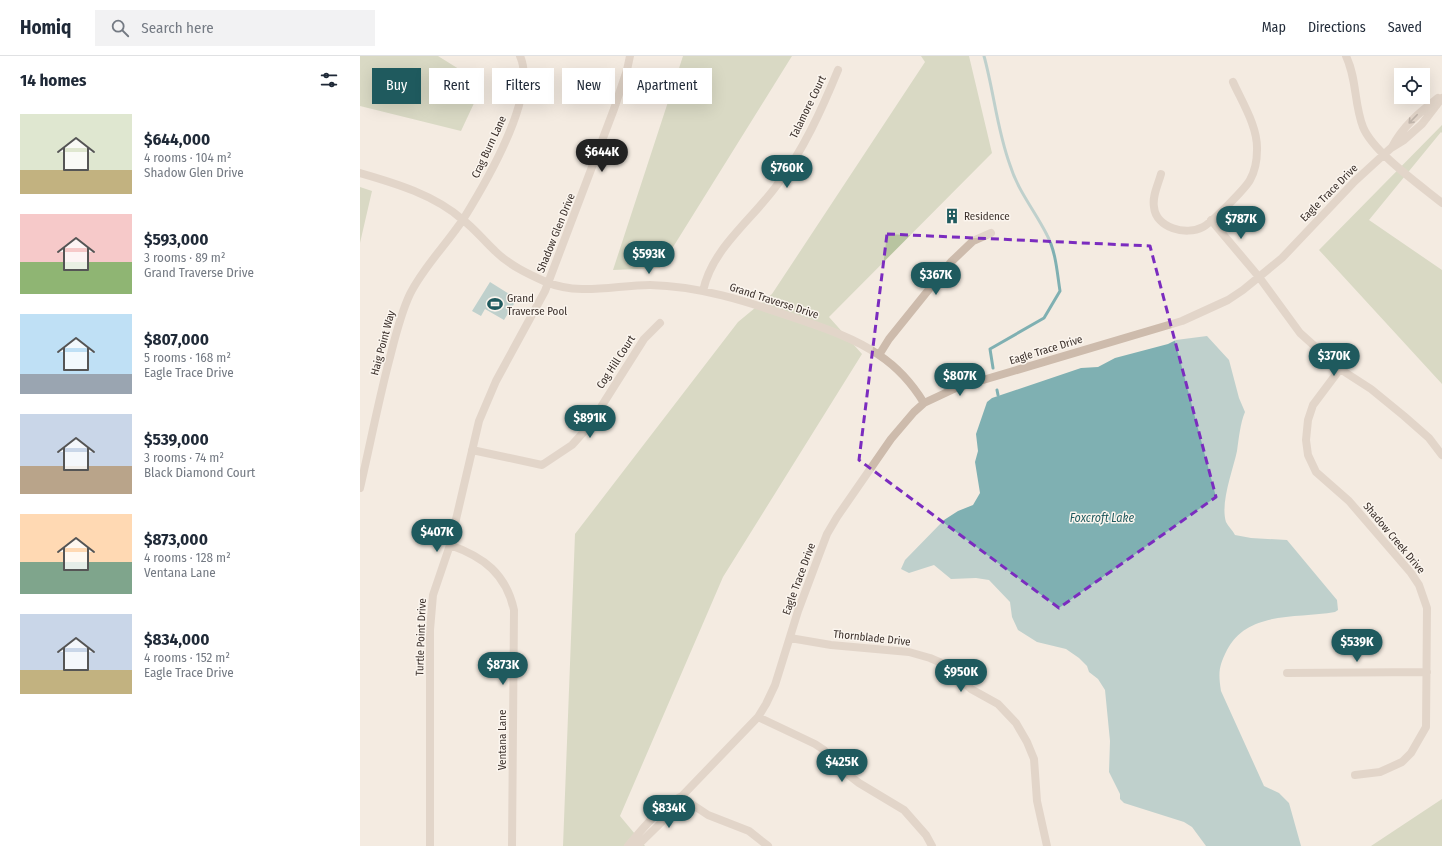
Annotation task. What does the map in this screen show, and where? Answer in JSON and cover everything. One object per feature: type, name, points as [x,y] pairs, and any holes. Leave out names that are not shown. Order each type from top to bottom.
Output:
[{"type":"street","name":"Crag Burn Lane","points":[[463,219],[490,173],[512,124],[522,94],[524,76],[520,56]]},
{"type":"street","name":"Shadow Glen Drive","points":[[548,283],[612,116],[630,56]]},
{"type":"street","points":[[1346,56],[1354,78],[1360,115],[1364,129],[1385,155],[1442,203]]},
{"type":"street","name":"Talamore Court","points":[[703,291],[706,278],[717,257],[778,185],[793,161],[825,102],[838,70]]},
{"type":"street","points":[[1161,174],[1154,194],[1156,216],[1163,223],[1172,228],[1184,230],[1203,227],[1250,180],[1256,164],[1257,148],[1255,135],[1233,82]]},
{"type":"street","name":"Eagle Trace Drive","points":[[637,846],[673,811],[681,797],[758,717],[775,685],[798,611],[827,534],[891,439],[914,412],[924,403],[956,388],[1182,321],[1228,300],[1257,275],[1282,258],[1350,186],[1385,155],[1399,134],[1419,113],[1442,95]]},
{"type":"street","name":"Eagle Trace Drive","points":[[1391,148],[1404,140],[1422,124],[1442,98]]},
{"type":"street","name":"Grand Traverse Drive","points":[[360,173],[384,180],[425,196],[443,205],[463,219],[495,252],[527,273],[548,283],[588,289],[649,285],[703,291],[752,303],[805,321],[848,338],[879,355],[898,371],[924,403]]},
{"type":"street","name":"Haig Point Way","points":[[360,488],[386,372],[404,308],[424,270],[463,219]]},
{"type":"street","points":[[1211,220],[1257,275],[1300,333],[1340,369],[1371,389],[1404,416],[1428,438],[1442,455]]},
{"type":"street","points":[[879,355],[889,339],[951,262],[973,240],[991,233]]},
{"type":"street","name":"Turtle Point Drive","points":[[430,846],[431,612],[433,595],[450,546],[479,421],[488,397],[541,302],[548,283]]},
{"type":"street","name":"Cog Hill Court","points":[[472,450],[542,465],[572,445],[588,426],[644,340],[660,323]]},
{"type":"street","name":"Shadow Creek Drive","points":[[1340,369],[1313,404],[1308,420],[1306,440],[1308,455],[1316,472],[1349,501],[1419,585],[1426,608],[1426,727],[1411,753],[1402,762],[1386,770],[1355,775]]},
{"type":"street","name":"Ventana Lane","points":[[450,546],[467,551],[492,568],[510,595],[514,610],[512,846]]},
{"type":"street","name":"Thornblade Drive","points":[[790,638],[831,645],[909,652],[930,658],[944,664],[971,689],[998,704],[1016,723],[1028,742],[1034,759],[1037,801],[1047,846]]},
{"type":"street","points":[[1287,673],[1427,672]]},
{"type":"street","points":[[758,717],[815,744],[824,750],[837,766],[859,783],[904,810],[926,835],[932,846]]},
{"type":"street","points":[[681,797],[708,815],[749,831],[768,846]]},
{"type":"street","name":"Eagle Trace Drive","points":[[628,846],[666,804],[681,797]]},
{"type":"highlighted area","points":[[887,234],[1150,246],[1216,497],[1059,608],[859,460]]},
{"type":"green space","points":[[360,56],[438,56],[457,68],[429,68],[429,104],[474,104],[461,131],[360,106]]},
{"type":"green space","points":[[683,56],[792,56],[660,268],[613,270],[667,104],[712,104],[712,68],[679,68]]},
{"type":"green space","points":[[921,56],[969,56],[992,153],[829,317],[862,354],[723,577],[620,816],[645,846],[563,846],[575,534],[738,322],[772,294],[925,62]]},
{"type":"green space","points":[[1442,125],[1442,133],[1441,132],[1369,220],[1442,270],[1442,384],[1319,250]]},
{"type":"green space","points":[[360,187],[372,191],[360,243]]},
{"type":"green space","points":[[1442,799],[1442,846],[1371,846]]},
{"type":"water","name":"Grand Traverse Pool","points":[[490,282],[517,299],[504,320],[485,309],[481,316],[472,311]]},
{"type":"water","name":"Foxcroft Lake","points":[[1207,336],[1229,360],[1239,398],[1245,412],[1226,496],[1226,522],[1235,535],[1251,538],[1287,540],[1337,600],[1338,610],[1335,612],[1275,619],[1260,622],[1247,628],[1236,637],[1227,650],[1222,660],[1220,669],[1221,691],[1264,786],[1279,793],[1289,803],[1301,846],[1206,846],[1192,827],[1184,822],[1124,803],[1120,799],[1120,794],[1109,772],[1110,741],[1105,690],[1098,679],[1089,672],[1087,666],[1066,649],[1037,642],[1018,630],[1012,617],[1010,602],[989,580],[976,578],[951,579],[934,565],[909,573],[901,569],[905,560],[944,520],[958,511],[973,505],[980,493],[975,462],[978,451],[976,434],[987,402],[992,398],[1081,368],[1098,367],[1115,358],[1168,344],[1176,340]]},
{"type":"waterway","points":[[984,56],[999,125],[1013,174],[1017,184],[1050,242],[1056,262],[1060,291],[1044,318],[990,349],[993,368]]},
{"type":"waterway","points":[[997,390],[998,395]]},
{"type":"place","name":"Residence","points":[[952,216]]},
{"type":"place","name":"Grand Traverse Pool","points":[[495,304]]}]
